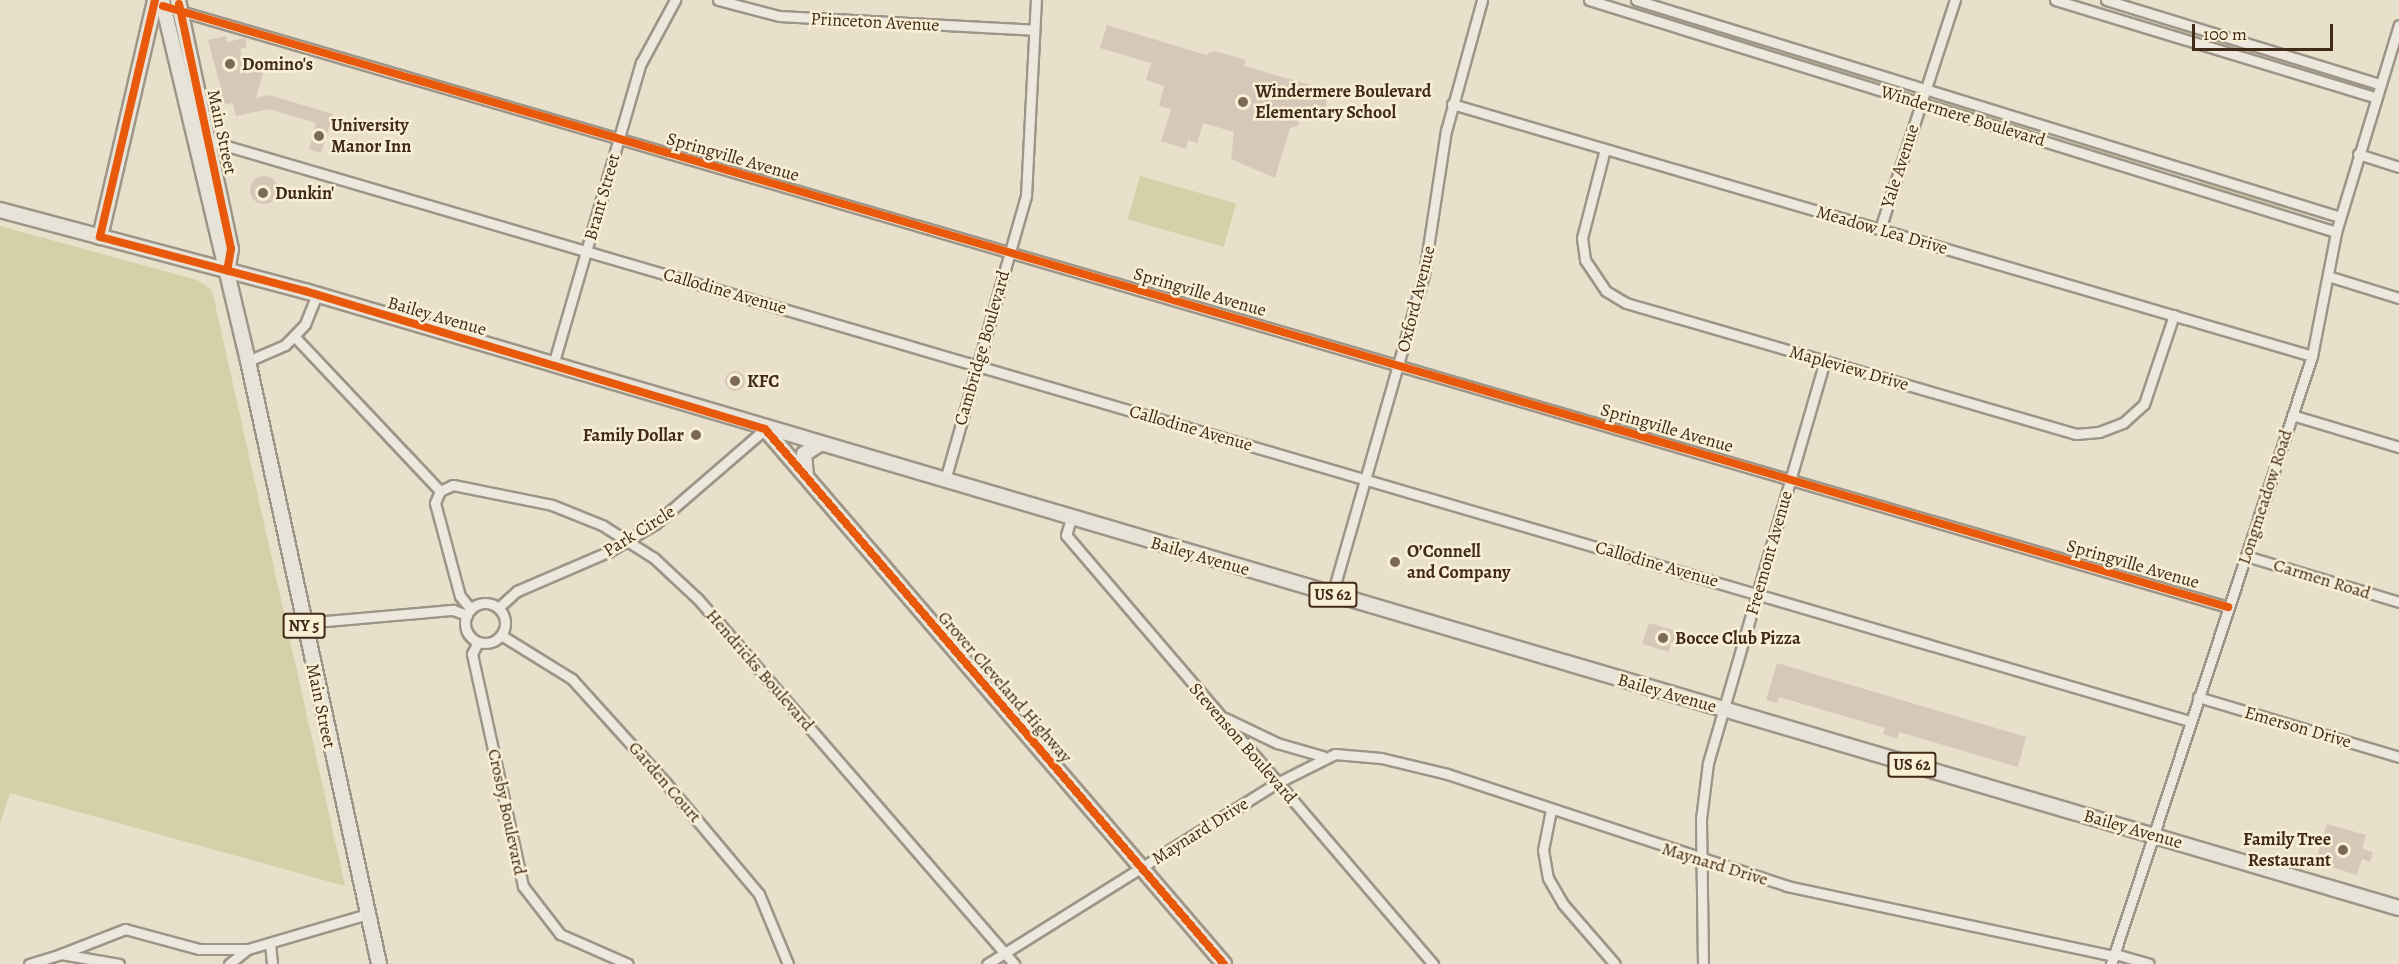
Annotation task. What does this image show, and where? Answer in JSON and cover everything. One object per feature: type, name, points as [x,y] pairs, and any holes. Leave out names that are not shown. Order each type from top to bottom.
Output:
[{"type":"main road","name":"Main Street","points":[[160,2],[215,243],[227,271],[248,361],[379,964]]},
{"type":"main road","points":[[100,237],[160,2]]},
{"type":"main road","name":"Main Street","points":[[179,5],[231,249],[227,271]]},
{"type":"main road","name":"Bailey Avenue","points":[[0,210],[316,295],[2399,908]]},
{"type":"main road","name":"Grover Cleveland Highway","points":[[765,429],[1224,964]]},
{"type":"main road","points":[[808,481],[804,454],[820,444]]},
{"type":"street","name":"Brant Street","points":[[553,365],[640,63],[675,0]]},
{"type":"street","name":"Princeton Avenue","points":[[718,0],[779,16],[1034,30]]},
{"type":"street","name":"Cambridge Boulevard","points":[[945,480],[1026,196],[1036,0]]},
{"type":"street","name":"Oxford Avenue","points":[[1332,595],[1400,366],[1429,254],[1452,104],[1482,0]]},
{"type":"street","name":"Windermere Boulevard","points":[[1589,0],[2336,232]]},
{"type":"street","name":"Windermere Boulevard","points":[[1635,0],[2340,217]]},
{"type":"street","name":"Yale Avenue","points":[[1880,228],[1954,0]]},
{"type":"street","points":[[2055,0],[2375,97]]},
{"type":"street","points":[[2106,0],[2379,84]]},
{"type":"street","name":"Springville Avenue","points":[[160,2],[179,5],[618,139],[2228,608]]},
{"type":"street","name":"Longmeadow Road","points":[[2113,958],[2189,721],[2312,356],[2331,277],[2336,232],[2375,97],[2397,37],[2399,25]]},
{"type":"street","name":"Meadow Lea Drive","points":[[1452,104],[2312,356]]},
{"type":"street","name":"Callodine Avenue","points":[[192,136],[1367,478],[2189,721]]},
{"type":"street","name":"Mapleview Drive","points":[[1605,149],[1582,238],[1585,260],[1606,291],[1626,303],[2076,434],[2099,432],[2123,423],[2144,404],[2174,315]]},
{"type":"street","points":[[2358,154],[2399,167]]},
{"type":"street","points":[[2331,277],[2399,298]]},
{"type":"street","points":[[248,361],[276,351],[294,336],[316,295]]},
{"type":"street","points":[[294,336],[440,491]]},
{"type":"street","name":"Freemont Avenue","points":[[1703,964],[1701,861],[1704,791],[1722,709],[1825,361]]},
{"type":"street","points":[[2292,416],[2399,447]]},
{"type":"street","name":"Park Circle","points":[[498,608],[516,591],[630,540],[679,506],[765,429]]},
{"type":"street","name":"Hendricks Boulevard","points":[[440,491],[453,485],[531,500],[630,540],[698,599],[1014,964]]},
{"type":"street","name":"Crosby Boulevard","points":[[440,491],[435,503],[460,596],[469,612],[466,628],[478,642],[472,654],[524,886],[560,934],[628,964]]},
{"type":"street","name":"Stevenson Boulevard","points":[[1071,518],[1066,536],[1433,964]]},
{"type":"street","name":"Carmen Road","points":[[2246,556],[2399,602]]},
{"type":"street","points":[[303,622],[453,610],[469,612],[481,603],[498,608],[504,618],[501,634],[478,642]]},
{"type":"street","name":"Garden Court","points":[[501,634],[572,679],[672,790],[759,894],[788,964]]},
{"type":"street","name":"Emerson Drive","points":[[2198,697],[2399,757]]},
{"type":"street","name":"Maynard Drive","points":[[1220,715],[1277,743],[1322,756],[1358,754],[1418,766],[1701,861],[1841,899],[2149,964]]},
{"type":"street","name":"Maynard Drive","points":[[987,964],[1322,756]]},
{"type":"street","points":[[1551,810],[1543,850],[1548,878],[1563,904],[1615,964]]},
{"type":"street","points":[[29,964],[125,929],[199,949],[248,949],[270,945],[368,914]]},
{"type":"street","points":[[270,945],[272,964]]},
{"type":"street","points":[[229,964],[248,949]]},
{"type":"street","points":[[61,954],[117,964]]},
{"type":"shaded area","points":[[1650,9],[1768,46],[1769,49],[1649,15]]},
{"type":"shaded area","points":[[2181,28],[2363,84],[2364,86],[2180,31]]},
{"type":"shaded area","points":[[1785,51],[1903,87],[1904,90],[1784,56]]},
{"type":"shaded area","points":[[1945,100],[2058,135],[2060,138],[1943,105]]},
{"type":"shaded area","points":[[2076,140],[2183,173],[2184,176],[2074,145]]},
{"type":"shaded area","points":[[1140,176],[1236,204],[1224,247],[1128,219]]},
{"type":"shaded area","points":[[2200,178],[2311,212],[2312,216],[2199,184]]},
{"type":"shaded area","points":[[0,226],[197,280],[212,290],[345,886],[10,793],[0,824]]},
{"type":"building","name":"Windermere Boulevard Elementary School","points":[[1107,25],[1206,55],[1215,51],[1246,60],[1244,66],[1328,90],[1324,117],[1299,110],[1299,125],[1290,128],[1275,178],[1231,159],[1234,132],[1203,123],[1197,143],[1188,140],[1186,149],[1161,141],[1171,109],[1159,106],[1164,86],[1146,80],[1151,63],[1100,48]]},
{"type":"building","points":[[226,36],[227,42],[245,38],[247,47],[240,49],[246,74],[264,70],[256,98],[269,95],[333,114],[321,153],[309,149],[316,123],[269,109],[236,116],[233,103],[225,104],[208,40]]},
{"type":"building","name":"Dunkin'","points":[[264,176],[274,180],[278,190],[274,200],[264,204],[254,200],[250,190],[254,180]]},
{"type":"building","name":"KFC","points":[[731,371],[739,371],[745,377],[745,385],[739,391],[731,391],[725,385],[725,377]]},
{"type":"building","name":"Bocce Club Pizza","points":[[1649,623],[1684,633],[1680,645],[1671,642],[1669,652],[1642,644]]},
{"type":"building","points":[[1777,663],[2026,737],[2018,767],[1899,732],[1897,739],[1883,734],[1885,728],[1779,697],[1777,703],[1766,700]]},
{"type":"building","name":"Family Tree Restaurant","points":[[2327,824],[2366,835],[2362,849],[2373,852],[2370,862],[2362,859],[2357,875],[2315,862]]},
{"type":"cycle path","points":[[155,0],[100,237],[305,291],[765,429],[1224,964]]},
{"type":"cycle path","points":[[179,4],[231,249],[227,271]]},
{"type":"cycle path","points":[[163,6],[2228,607]]},
{"type":"place","name":"Domino's","points":[[230,64]]},
{"type":"place","name":"Windermere Boulevard Elementary School","points":[[1243,102]]},
{"type":"place","name":"University Manor Inn","points":[[319,136]]},
{"type":"place","name":"Dunkin'","points":[[263,193]]},
{"type":"place","name":"KFC","points":[[735,381]]},
{"type":"place","name":"Family Dollar","points":[[696,435]]},
{"type":"place","name":"O’Connell and Company","points":[[1395,562]]},
{"type":"place","name":"Bocce Club Pizza","points":[[1663,638]]},
{"type":"place","name":"Family Tree Restaurant","points":[[2343,850]]}]
